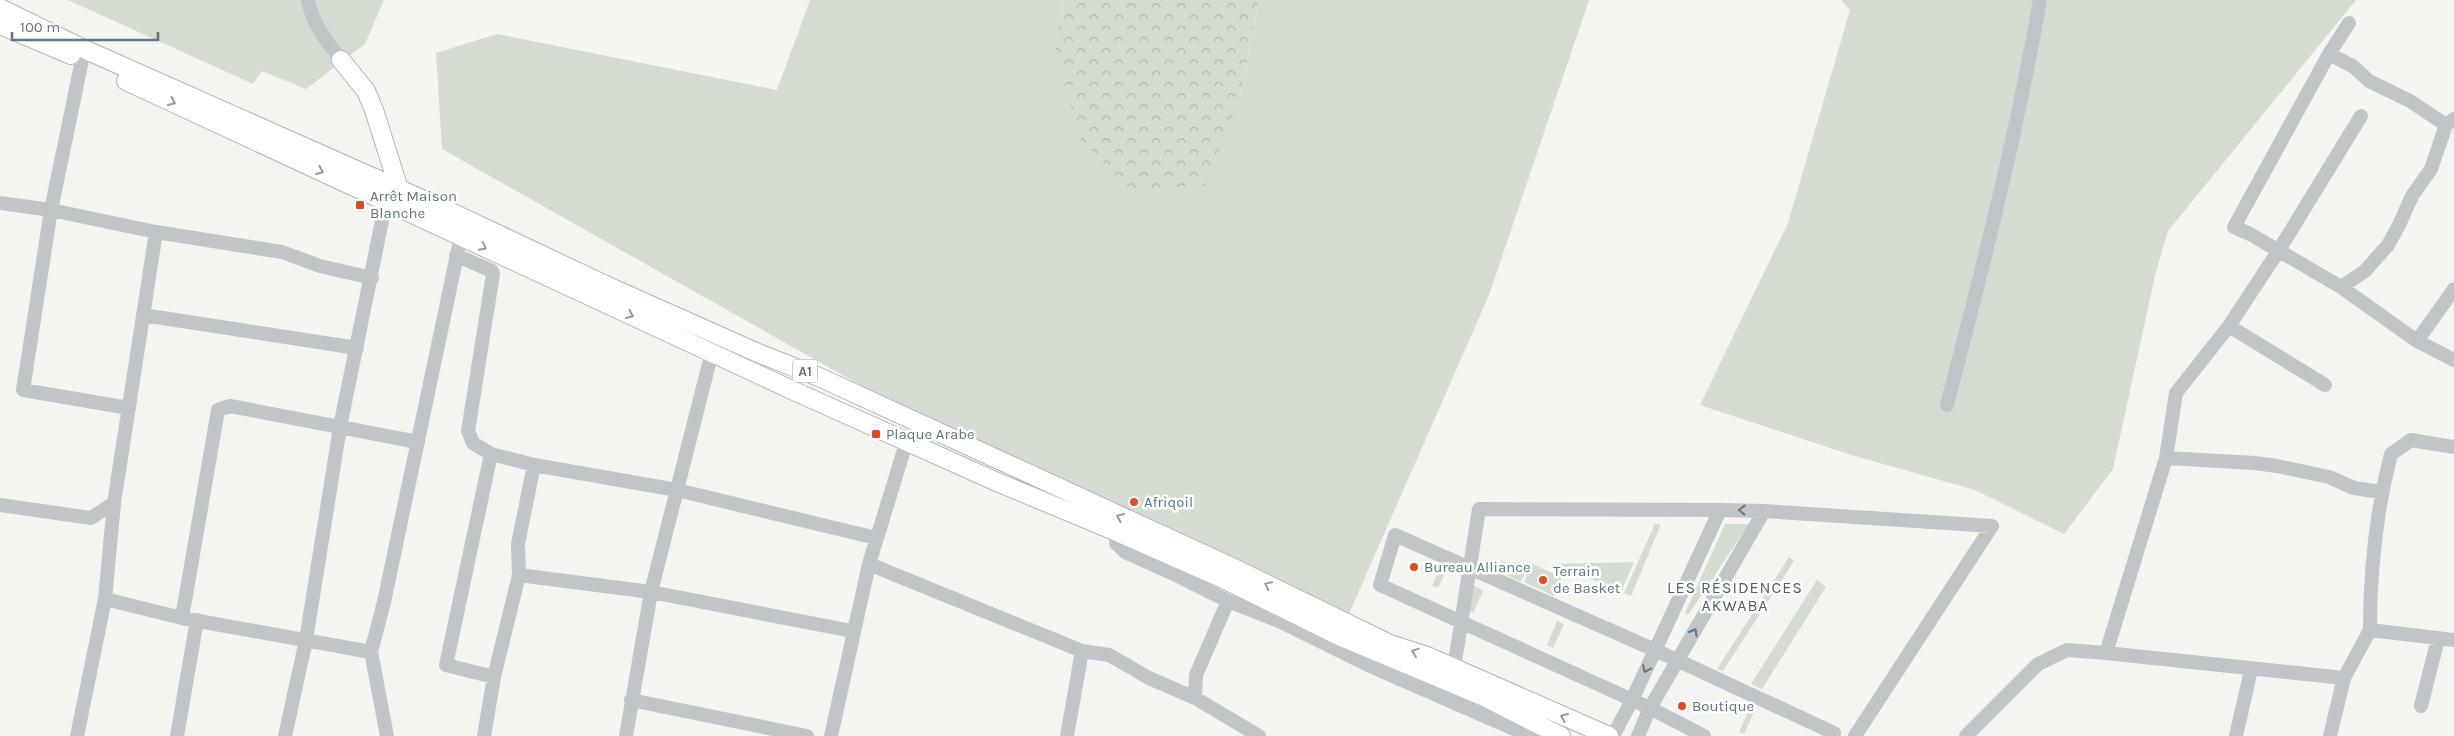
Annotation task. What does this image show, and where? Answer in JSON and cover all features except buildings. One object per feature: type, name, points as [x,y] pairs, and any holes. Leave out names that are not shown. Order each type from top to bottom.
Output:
[{"type":"main road","name":"A1","points":[[0,8],[392,195],[461,236],[508,260],[712,352],[794,392],[1221,578],[1339,636],[1484,697],[1561,736]]},
{"type":"main road","name":"A1","points":[[0,25],[612,288],[758,353],[819,377],[1236,569],[1390,644],[1454,668],[1611,736]]},
{"type":"main road","points":[[341,60],[366,91],[374,110],[392,195]]},
{"type":"street","points":[[308,0],[310,9],[325,40],[341,60]]},
{"type":"street","points":[[1947,405],[1990,243],[2028,69],[2040,0]]},
{"type":"street","points":[[2349,23],[2329,54],[2234,227],[2279,250],[2341,287],[2417,341],[2454,360]]},
{"type":"street","points":[[2329,54],[2354,67],[2369,81],[2450,122],[2431,169],[2412,196],[2400,225],[2388,246],[2365,271],[2341,287]]},
{"type":"street","points":[[82,60],[51,210],[23,390],[129,408]]},
{"type":"street","points":[[2106,653],[2166,458],[2176,393],[2229,326],[2279,250],[2361,116]]},
{"type":"street","points":[[285,736],[306,640],[340,426],[392,195]]},
{"type":"street","points":[[0,203],[51,210],[156,232],[282,252],[320,266],[372,278]]},
{"type":"street","points":[[77,736],[105,599],[114,504],[156,232]]},
{"type":"street","points":[[387,736],[370,652],[384,602],[461,236]]},
{"type":"street","points":[[456,255],[492,270],[493,274],[468,431],[473,443],[491,454],[534,465],[677,490],[876,538]]},
{"type":"street","points":[[2417,341],[2454,289]]},
{"type":"street","points":[[143,315],[358,348]]},
{"type":"street","points":[[2229,326],[2325,385]]},
{"type":"street","points":[[626,736],[651,592],[712,352]]},
{"type":"street","points":[[182,618],[218,410],[230,406],[418,442]]},
{"type":"street","points":[[831,736],[852,631],[869,564],[907,440]]},
{"type":"street","points":[[2330,736],[2344,678],[2370,630],[2371,567],[2374,536],[2380,519],[2381,492],[2391,454],[2411,440],[2454,446]]},
{"type":"street","points":[[491,454],[446,665],[494,677]]},
{"type":"street","points":[[2166,458],[2277,466],[2329,477],[2354,488],[2381,492]]},
{"type":"street","points":[[484,736],[494,677],[519,575],[518,544],[534,465]]},
{"type":"street","points":[[0,505],[91,518],[114,504]]},
{"type":"street","points":[[1454,668],[1479,509],[1764,511],[1992,526],[1856,736]]},
{"type":"street","points":[[1611,736],[1632,700],[1720,510]]},
{"type":"street","points":[[1638,736],[1650,708],[1764,511]]},
{"type":"street","points":[[1117,532],[1116,543],[1125,552],[1228,601],[1279,621],[1512,732],[1530,736]]},
{"type":"street","points":[[1704,736],[1650,708],[1380,585],[1395,535],[1470,566],[1834,733]]},
{"type":"street","points":[[869,564],[1082,651],[1109,655],[1149,678],[1195,698],[1260,736]]},
{"type":"street","points":[[519,575],[651,592],[852,631]]},
{"type":"street","points":[[105,599],[182,618],[370,652]]},
{"type":"street","points":[[1195,698],[1196,675],[1228,601]]},
{"type":"street","points":[[177,736],[197,620]]},
{"type":"street","points":[[2370,630],[2454,640]]},
{"type":"street","points":[[2421,706],[2438,638]]},
{"type":"street","points":[[1966,736],[2038,664],[2068,650],[2250,670],[2344,678]]},
{"type":"street","points":[[1067,736],[1082,651]]},
{"type":"street","points":[[2236,736],[2250,670]]},
{"type":"street","points":[[631,700],[807,736]]},
{"type":"green space","points":[[68,0],[384,0],[365,44],[306,89],[262,71],[253,84]]},
{"type":"green space","points":[[810,0],[1063,0],[1055,52],[1240,98],[1259,0],[1589,0],[1489,295],[1345,623],[959,441],[442,149],[436,53],[497,34],[777,90]]},
{"type":"green space","points":[[1063,0],[1259,0],[1240,98],[1205,186],[1129,189],[1081,140],[1055,52]]},
{"type":"green space","points":[[1841,0],[2356,0],[2168,231],[2156,271],[2113,469],[2064,534],[1975,490],[1848,454],[1700,405],[1788,223],[1850,10]]},
{"type":"green space","points":[[1655,524],[1661,524],[1631,596],[1624,593]]},
{"type":"green space","points":[[1725,524],[1749,524],[1688,615],[1685,613]]},
{"type":"green space","points":[[1789,557],[1794,561],[1723,671],[1717,669]]},
{"type":"green space","points":[[1486,561],[1529,563],[1521,582],[1485,565]]},
{"type":"green space","points":[[1634,562],[1621,592],[1556,564]]},
{"type":"green space","name":"Terrain de Basket","points":[[1532,564],[1562,577],[1554,596],[1524,582]]},
{"type":"green space","points":[[1440,568],[1446,571],[1438,588],[1432,586]]},
{"type":"green space","points":[[1817,580],[1826,587],[1762,689],[1751,684]]},
{"type":"green space","points":[[1473,585],[1483,591],[1473,613],[1470,611]]},
{"type":"green space","points":[[1557,621],[1564,624],[1553,648],[1547,645]]},
{"type":"green space","points":[[1750,707],[1755,710],[1744,734],[1739,732]]},
{"type":"place","name":"Arrêt Maison Blanche","points":[[360,205]]},
{"type":"place","name":"Plaque Arabe","points":[[876,434]]},
{"type":"place","name":"Afriqoil","points":[[1134,502]]},
{"type":"place","name":"Bureau Alliance","points":[[1414,567]]},
{"type":"place","name":"Terrain de Basket","points":[[1543,580]]},
{"type":"place","name":"Boutique","points":[[1682,706]]},
{"type":"district","name":"LES RÉSIDENCES AKWABA","points":[[1735,596]]}]
